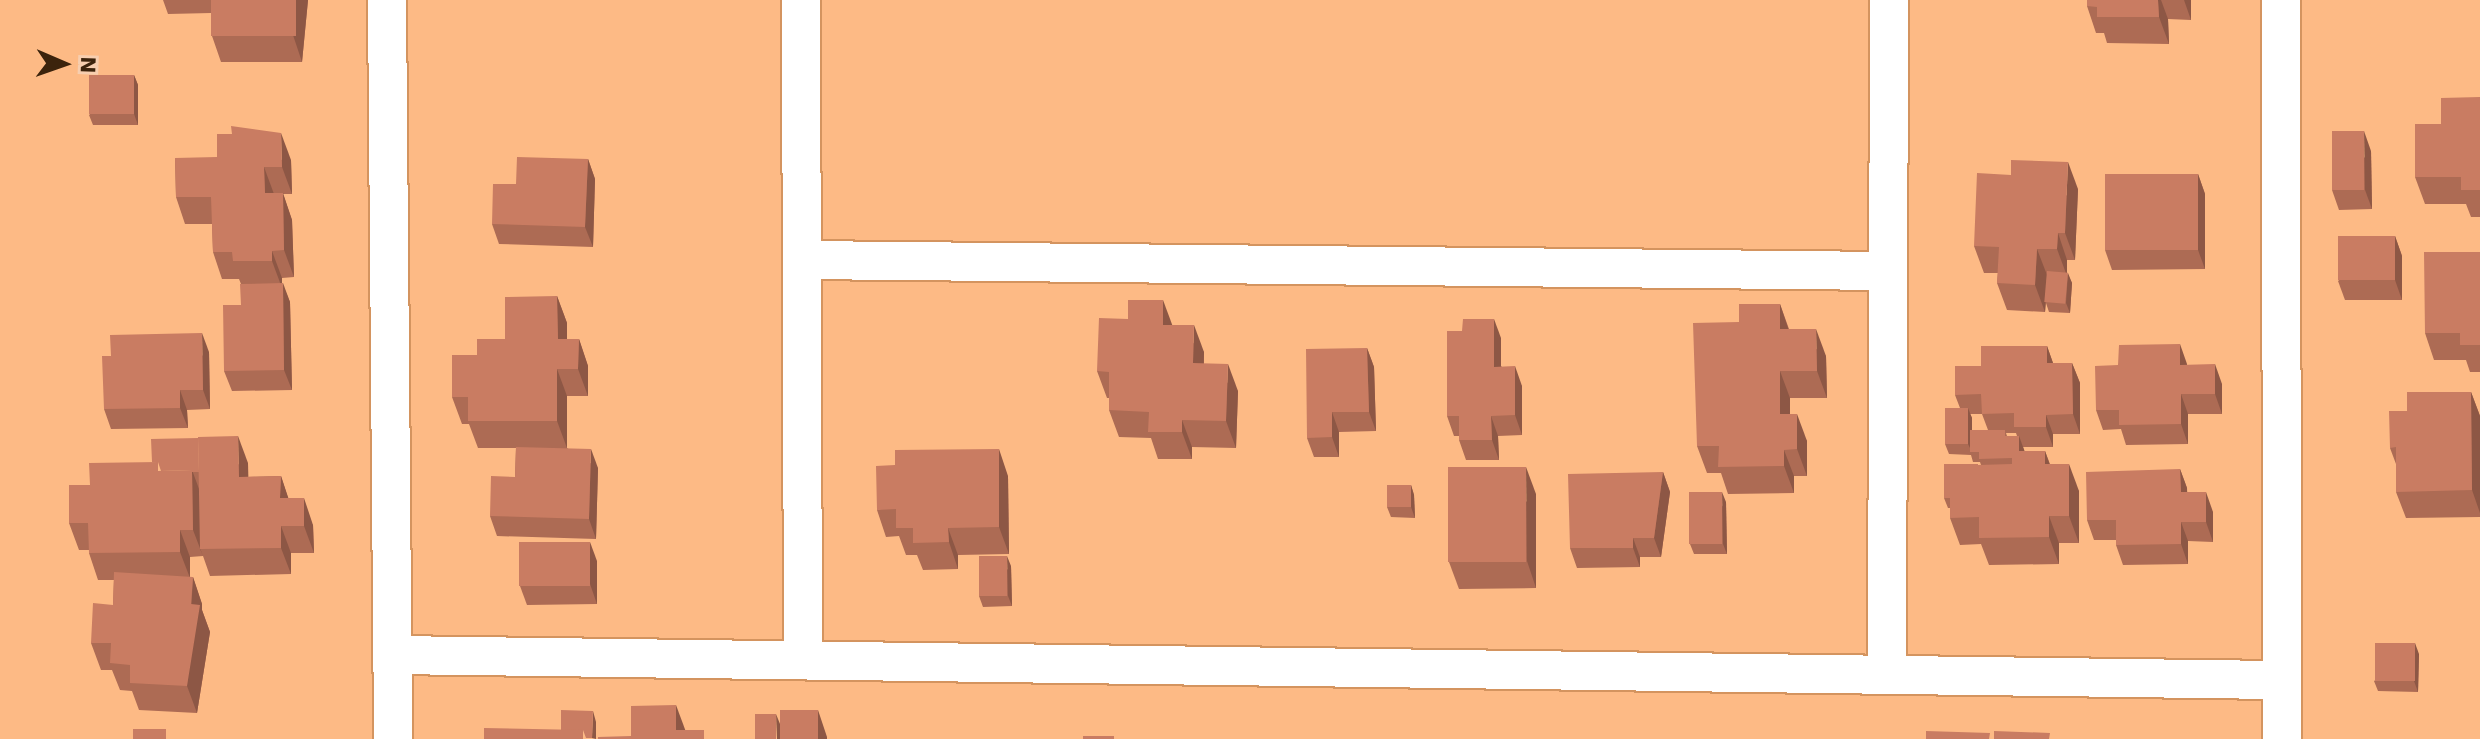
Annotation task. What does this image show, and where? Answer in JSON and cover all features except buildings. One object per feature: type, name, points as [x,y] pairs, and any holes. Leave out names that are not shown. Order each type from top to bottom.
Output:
[{"type":"street","points":[[387,0],[393,739]]},
{"type":"street","points":[[801,0],[803,660]]},
{"type":"street","points":[[1887,675],[1889,0]]},
{"type":"street","points":[[2281,0],[2282,739]]},
{"type":"street","points":[[802,260],[1888,271]]},
{"type":"street","points":[[392,655],[2282,680]]}]
